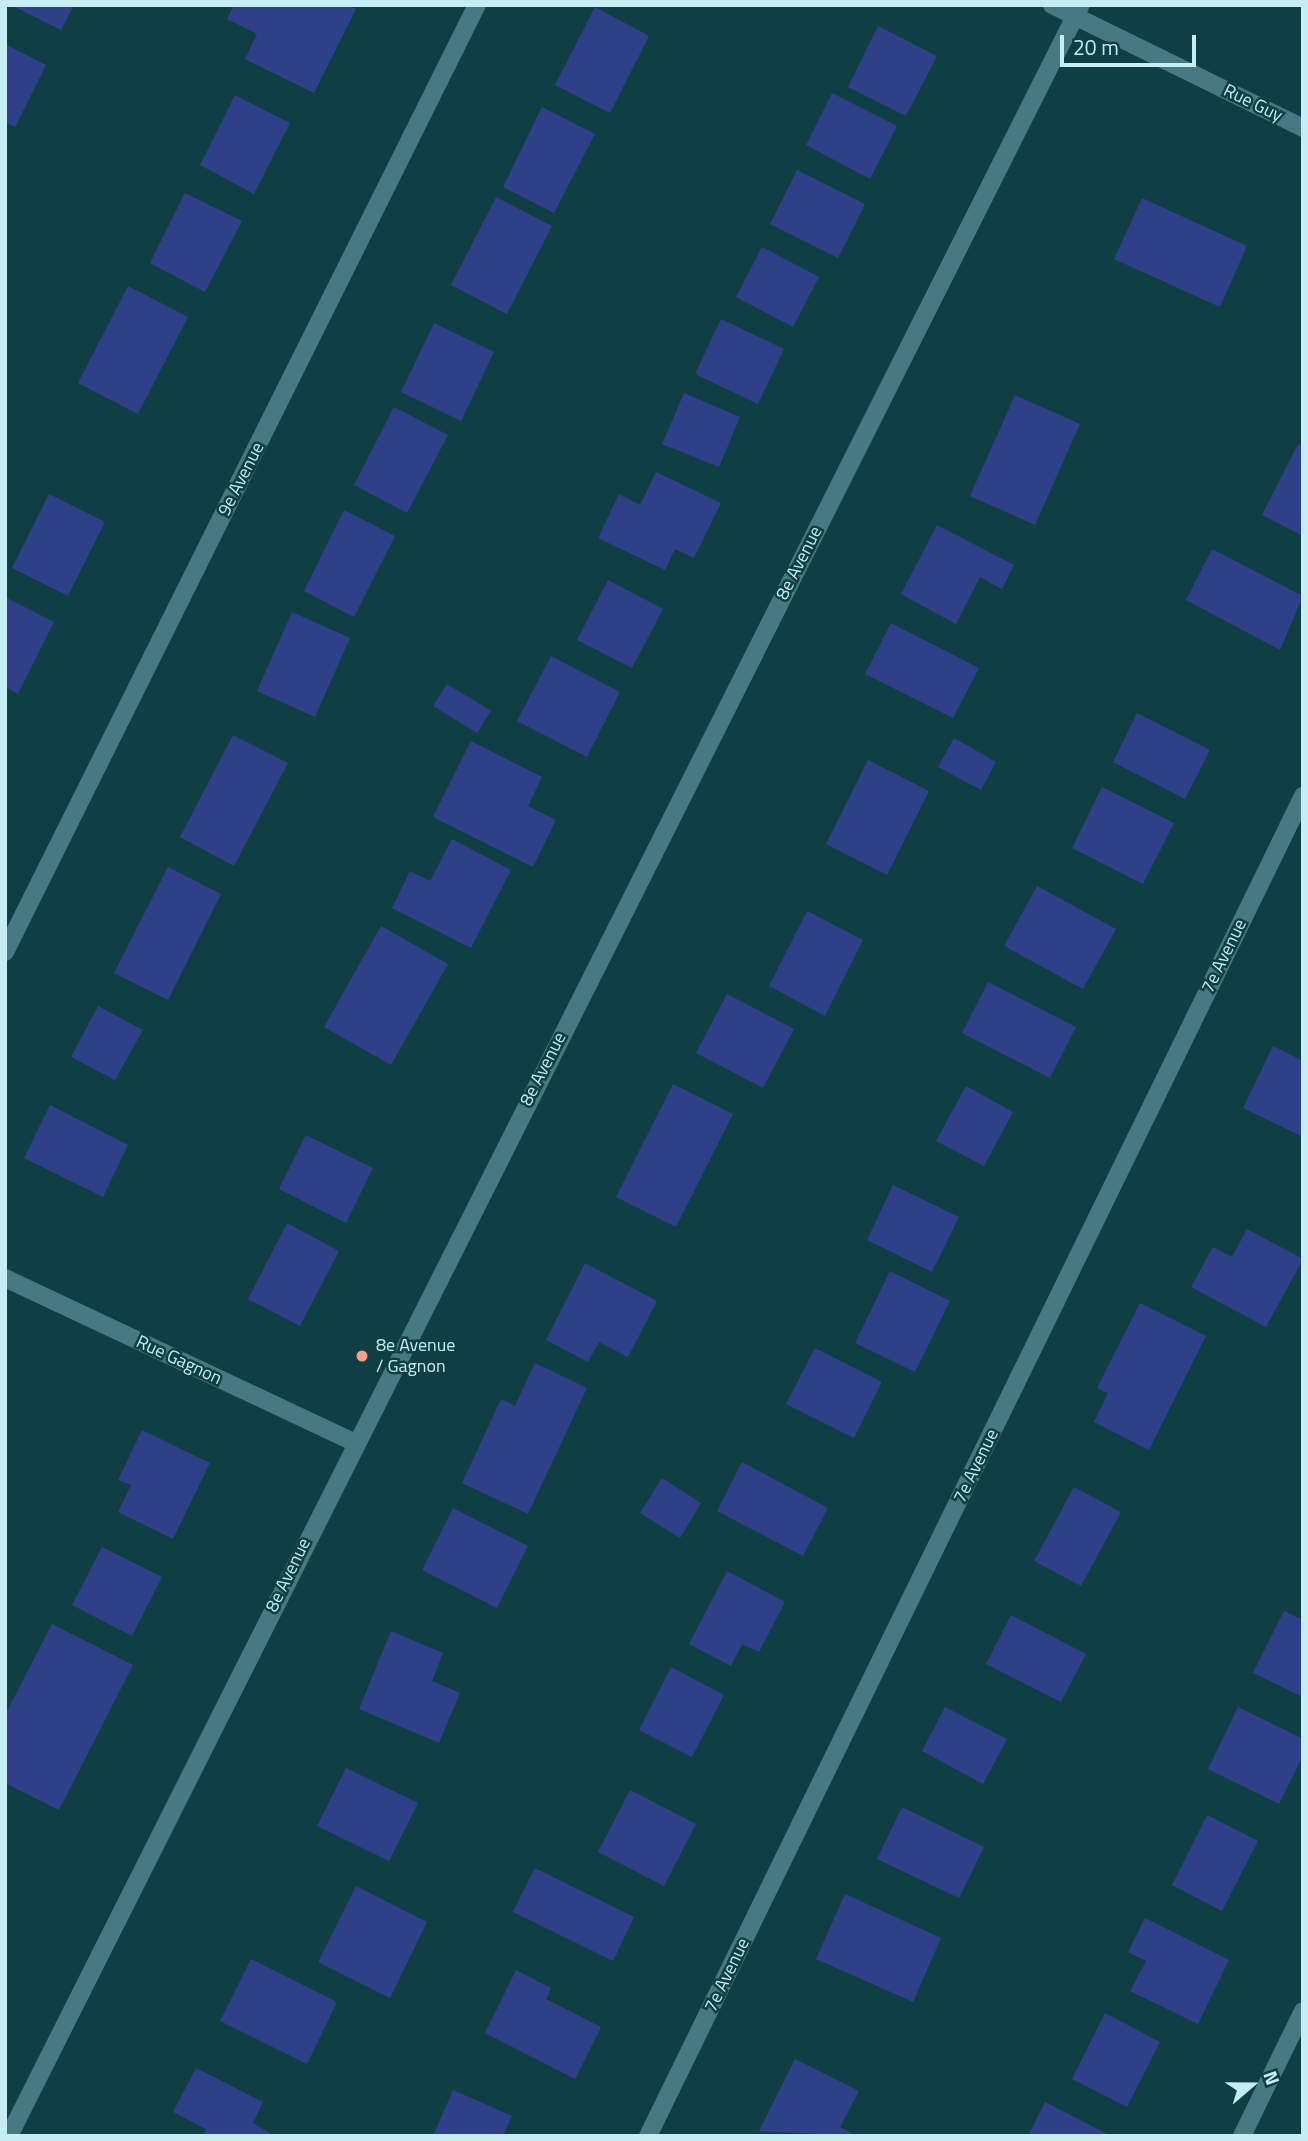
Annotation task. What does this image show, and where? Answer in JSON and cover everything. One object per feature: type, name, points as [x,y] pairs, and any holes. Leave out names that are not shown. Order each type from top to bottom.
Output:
[{"type":"street","name":"9e Avenue","points":[[5,952],[477,5]]},
{"type":"street","name":"Rue Guy","points":[[1052,5],[1079,11],[1303,128]]},
{"type":"street","name":"8e Avenue","points":[[9,2136],[354,1442],[1079,11]]},
{"type":"street","name":"7e Avenue","points":[[648,2136],[1303,796]]},
{"type":"street","name":"Rue Gagnon","points":[[5,1278],[354,1442]]},
{"type":"street","points":[[1242,2136],[1303,2011]]},
{"type":"building","points":[[11,5],[74,5],[61,30]]},
{"type":"building","points":[[234,5],[348,5],[356,9],[314,93],[245,59],[257,34],[227,19]]},
{"type":"building","points":[[595,7],[649,36],[610,113],[555,85]]},
{"type":"building","points":[[878,26],[937,56],[906,116],[848,87]]},
{"type":"building","points":[[5,44],[46,65],[15,127],[5,122]]},
{"type":"building","points":[[832,93],[897,126],[870,179],[806,145]]},
{"type":"building","points":[[235,95],[290,123],[254,194],[200,165]]},
{"type":"building","points":[[542,107],[595,134],[554,213],[503,187]]},
{"type":"building","points":[[797,170],[865,204],[838,258],[770,224]]},
{"type":"building","points":[[185,193],[242,221],[205,292],[150,263]]},
{"type":"building","points":[[496,197],[552,226],[507,314],[451,285]]},
{"type":"building","points":[[1142,198],[1247,246],[1220,307],[1114,259]]},
{"type":"building","points":[[762,247],[819,277],[793,327],[736,297]]},
{"type":"building","points":[[128,286],[188,317],[138,414],[78,383]]},
{"type":"building","points":[[721,319],[784,349],[758,404],[695,374]]},
{"type":"building","points":[[434,323],[494,352],[461,421],[401,392]]},
{"type":"building","points":[[684,393],[740,417],[719,467],[662,444]]},
{"type":"building","points":[[1015,395],[1080,424],[1035,525],[970,496]]},
{"type":"building","points":[[394,407],[448,435],[407,513],[354,485]]},
{"type":"building","points":[[1298,444],[1303,446],[1303,536],[1262,515]]},
{"type":"building","points":[[656,472],[721,503],[694,558],[675,549],[665,570],[598,538],[619,494],[640,505]]},
{"type":"building","points":[[49,494],[105,522],[68,596],[12,568]]},
{"type":"building","points":[[344,510],[395,536],[354,617],[304,591]]},
{"type":"building","points":[[937,525],[1014,565],[1002,589],[980,577],[956,624],[901,594]]},
{"type":"building","points":[[1212,549],[1303,596],[1280,650],[1186,600]]},
{"type":"building","points":[[608,580],[663,609],[632,668],[577,640]]},
{"type":"building","points":[[5,597],[54,622],[18,694],[5,687]]},
{"type":"building","points":[[292,612],[350,638],[315,717],[257,691]]},
{"type":"building","points":[[891,623],[979,668],[953,718],[865,674]]},
{"type":"building","points":[[551,656],[620,692],[587,757],[517,721]]},
{"type":"building","points":[[447,684],[491,711],[477,733],[433,706]]},
{"type":"building","points":[[1137,713],[1210,750],[1185,799],[1113,762]]},
{"type":"building","points":[[233,735],[288,763],[234,866],[180,837]]},
{"type":"building","points":[[954,738],[996,762],[981,790],[938,767]]},
{"type":"building","points":[[471,741],[542,777],[528,806],[556,820],[533,867],[433,817]]},
{"type":"building","points":[[868,760],[929,791],[887,875],[826,844]]},
{"type":"building","points":[[1102,787],[1174,823],[1143,884],[1072,848]]},
{"type":"building","points":[[452,839],[511,870],[471,948],[392,908],[410,871],[430,881]]},
{"type":"building","points":[[168,867],[221,894],[168,1000],[114,973]]},
{"type":"building","points":[[1037,886],[1116,929],[1083,989],[1004,946]]},
{"type":"building","points":[[807,911],[863,940],[825,1016],[769,986]]},
{"type":"building","points":[[381,926],[448,964],[391,1065],[324,1027]]},
{"type":"building","points":[[988,982],[1076,1027],[1050,1078],[962,1033]]},
{"type":"building","points":[[727,994],[794,1029],[763,1088],[696,1053]]},
{"type":"building","points":[[98,1006],[143,1030],[115,1080],[71,1057]]},
{"type":"building","points":[[1273,1046],[1303,1061],[1303,1137],[1243,1108]]},
{"type":"building","points":[[673,1084],[733,1114],[676,1227],[616,1197]]},
{"type":"building","points":[[966,1086],[1013,1112],[984,1166],[936,1141]]},
{"type":"building","points":[[50,1105],[128,1145],[103,1197],[24,1158]]},
{"type":"building","points":[[306,1135],[373,1168],[346,1223],[279,1189]]},
{"type":"building","points":[[893,1185],[959,1217],[932,1272],[867,1240]]},
{"type":"building","points":[[287,1223],[339,1251],[300,1326],[248,1299]]},
{"type":"building","points":[[1247,1229],[1303,1259],[1266,1327],[1191,1287],[1213,1247],[1232,1257]]},
{"type":"building","points":[[585,1263],[657,1301],[628,1357],[599,1342],[588,1362],[546,1340]]},
{"type":"building","points":[[890,1271],[950,1301],[915,1372],[855,1343]]},
{"type":"building","points":[[1140,1303],[1206,1336],[1149,1450],[1094,1422],[1108,1393],[1097,1388]]},
{"type":"building","points":[[815,1348],[882,1382],[854,1438],[786,1404]]},
{"type":"building","points":[[535,1363],[587,1388],[528,1514],[462,1483],[501,1399],[515,1406]]},
{"type":"building","points":[[142,1430],[210,1463],[173,1539],[118,1512],[131,1485],[118,1480]]},
{"type":"building","points":[[742,1462],[828,1508],[803,1556],[717,1511]]},
{"type":"building","points":[[662,1478],[701,1503],[680,1538],[640,1513]]},
{"type":"building","points":[[1074,1487],[1121,1512],[1081,1586],[1034,1561]]},
{"type":"building","points":[[453,1508],[528,1546],[497,1608],[422,1570]]},
{"type":"building","points":[[102,1547],[162,1577],[132,1636],[72,1605]]},
{"type":"building","points":[[727,1571],[785,1602],[759,1652],[742,1644],[731,1666],[689,1644]]},
{"type":"building","points":[[1284,1611],[1303,1620],[1303,1697],[1253,1673]]},
{"type":"building","points":[[1011,1615],[1086,1654],[1061,1702],[986,1664]]},
{"type":"building","points":[[52,1624],[133,1665],[59,1810],[5,1783],[5,1715]]},
{"type":"building","points":[[391,1631],[443,1653],[432,1681],[460,1693],[439,1743],[359,1709]]},
{"type":"building","points":[[671,1667],[724,1695],[692,1757],[639,1730]]},
{"type":"building","points":[[945,1707],[1007,1739],[983,1784],[922,1751]]},
{"type":"building","points":[[1238,1707],[1303,1739],[1303,1756],[1279,1804],[1208,1769]]},
{"type":"building","points":[[346,1768],[418,1803],[389,1861],[317,1826]]},
{"type":"building","points":[[630,1790],[696,1824],[664,1886],[598,1852]]},
{"type":"building","points":[[902,1807],[984,1847],[959,1898],[877,1859]]},
{"type":"building","points":[[1207,1815],[1258,1841],[1222,1911],[1172,1885]]},
{"type":"building","points":[[535,1868],[634,1917],[613,1961],[513,1912]]},
{"type":"building","points":[[356,1886],[427,1922],[390,1998],[318,1962]]},
{"type":"building","points":[[845,1894],[941,1938],[913,2002],[816,1959]]},
{"type":"building","points":[[1145,1918],[1229,1960],[1198,2024],[1130,1991],[1146,1961],[1128,1952]]},
{"type":"building","points":[[251,1959],[337,2002],[307,2064],[220,2021]]},
{"type":"building","points":[[516,1970],[551,1988],[546,1999],[601,2027],[575,2079],[485,2033]]},
{"type":"building","points":[[1105,2013],[1160,2042],[1127,2107],[1072,2079]]},
{"type":"building","points":[[795,2059],[859,2091],[840,2127],[857,2136],[759,2131]]},
{"type":"building","points":[[196,2068],[263,2102],[253,2123],[274,2136],[203,2136],[206,2129],[173,2112]]},
{"type":"building","points":[[453,2090],[512,2116],[503,2136],[433,2136]]},
{"type":"building","points":[[1045,2102],[1111,2136],[1028,2136]]},
{"type":"place","name":"8e Avenue / Gagnon","points":[[362,1356]]}]
